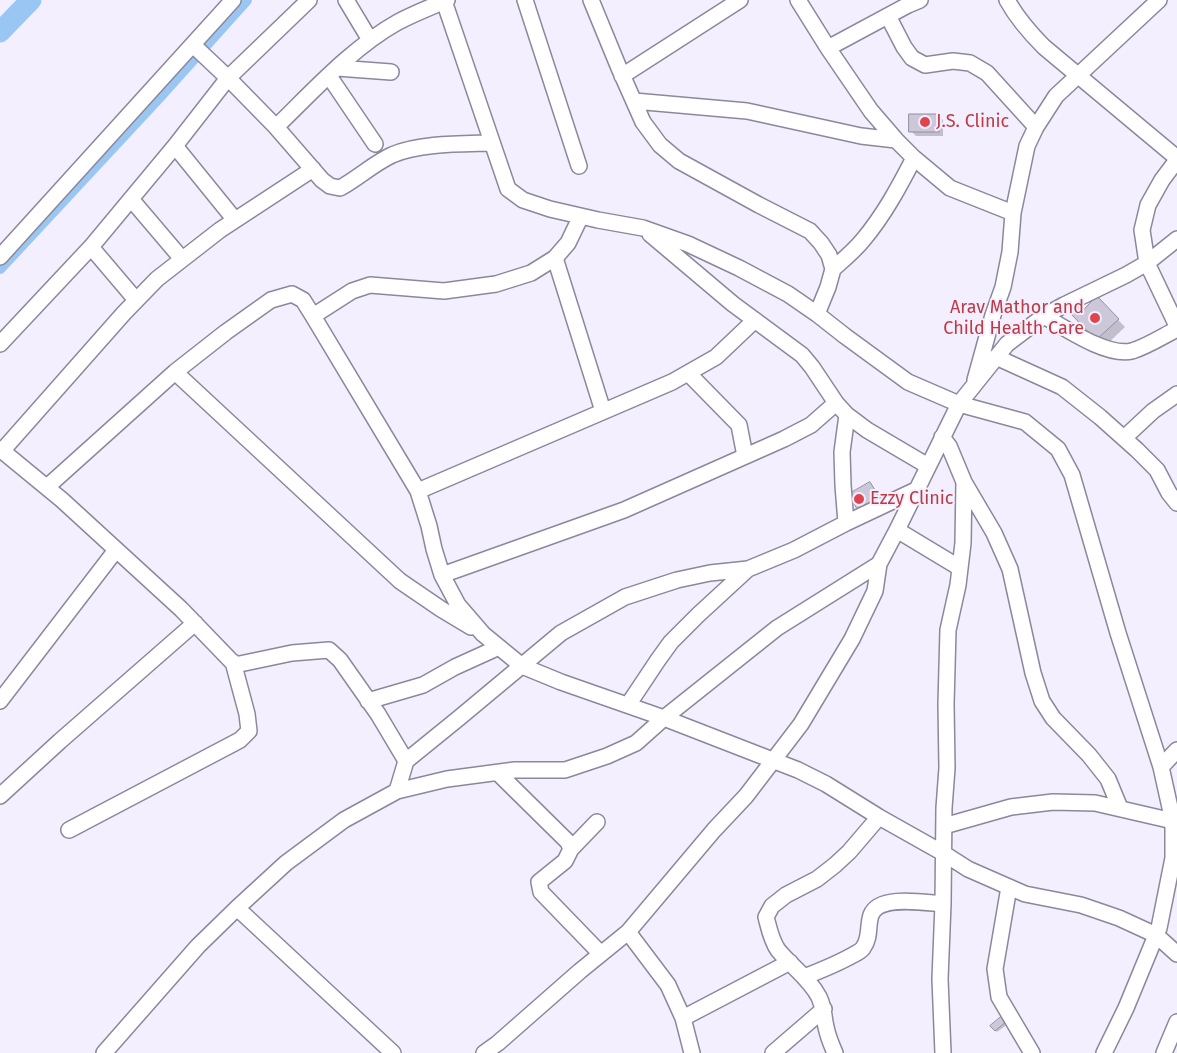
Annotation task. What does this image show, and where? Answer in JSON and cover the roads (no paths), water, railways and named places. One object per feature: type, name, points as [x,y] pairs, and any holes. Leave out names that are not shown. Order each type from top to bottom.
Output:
[{"type":"street","points":[[0,257],[233,0]]},
{"type":"street","points":[[0,344],[91,247],[175,146],[228,78],[309,0]]},
{"type":"street","points":[[346,0],[370,40]]},
{"type":"street","points":[[525,0],[580,166]]},
{"type":"street","points":[[591,0],[643,122],[660,145],[678,161],[810,231],[822,243],[829,255],[833,269],[817,314]]},
{"type":"street","points":[[622,76],[740,0]]},
{"type":"street","points":[[798,0],[871,111],[914,158],[950,188],[1013,213]]},
{"type":"street","points":[[828,48],[920,0]]},
{"type":"street","points":[[1007,0],[1026,29],[1044,48],[1177,159],[1148,204],[1142,230],[1147,263],[1177,327],[1151,343],[1131,351],[1114,351],[1095,345],[1044,316]]},
{"type":"street","points":[[973,387],[1003,287],[1010,252],[1013,213],[1027,146],[1036,127],[1056,96],[1158,0]]},
{"type":"street","points":[[276,127],[354,52],[370,40],[398,22],[445,1],[508,189],[523,200],[550,209],[643,228],[688,244],[788,294],[908,382],[959,404],[1025,422],[1058,448],[1072,475],[1118,633],[1161,767],[1175,820],[1173,858],[1159,928],[1126,1008],[1104,1053]]},
{"type":"street","points":[[888,16],[912,58],[925,65],[953,61],[970,64],[987,73],[1036,127]]},
{"type":"street","points":[[193,45],[276,127],[322,180],[330,186],[340,188],[376,163],[394,154],[422,147],[492,143]]},
{"type":"street","points":[[333,72],[391,72]]},
{"type":"street","points":[[333,72],[375,144]]},
{"type":"street","points":[[634,101],[747,111],[853,134],[896,140]]},
{"type":"street","points":[[175,146],[235,220]]},
{"type":"street","points":[[833,269],[862,242],[879,220],[914,158]]},
{"type":"street","points":[[313,169],[220,230],[157,279],[1,450],[62,500],[174,602],[235,665],[292,654],[329,650],[340,660],[378,714],[406,761]]},
{"type":"street","points":[[131,199],[182,259]]},
{"type":"street","points":[[314,316],[352,291],[370,285],[444,291],[496,284],[531,273],[555,258],[568,243],[580,216]]},
{"type":"street","points":[[643,228],[726,298],[802,355],[836,403],[847,415],[867,430],[928,466]]},
{"type":"street","points":[[484,1053],[628,932],[714,830],[746,796],[801,724],[852,640],[875,591],[879,564],[959,404],[1007,344],[1044,316],[1126,276],[1177,240]]},
{"type":"street","points":[[91,247],[136,300]]},
{"type":"street","points":[[555,258],[603,411]]},
{"type":"street","points":[[47,487],[175,372],[271,300],[292,294],[303,300],[314,316],[418,491],[442,575],[458,605],[483,634],[522,666],[798,770],[826,784],[968,869],[1025,894],[1081,905],[1119,918],[1156,935],[1177,954]]},
{"type":"street","points":[[418,491],[672,382],[716,357],[755,320]]},
{"type":"street","points":[[996,357],[1062,387],[1124,438],[1157,470],[1169,493],[1177,503]]},
{"type":"street","points":[[175,372],[400,581],[441,609],[483,634]]},
{"type":"street","points":[[688,373],[739,425],[744,456]]},
{"type":"street","points":[[1124,438],[1154,410],[1177,394]]},
{"type":"street","points":[[442,575],[624,510],[811,424],[836,403]]},
{"type":"street","points":[[846,524],[842,452],[847,415]]},
{"type":"street","points":[[942,437],[950,446],[964,482],[994,533],[1010,569],[1033,673],[1042,700],[1053,718],[1089,755],[1108,779],[1120,808]]},
{"type":"street","points":[[943,1053],[940,980],[944,808],[947,768],[948,630],[958,585],[963,544],[964,482]]},
{"type":"street","points":[[397,791],[406,761],[561,633],[625,597],[677,580],[710,573],[748,569],[794,550],[916,490]]},
{"type":"street","points":[[897,530],[960,568]]},
{"type":"street","points":[[0,701],[116,550]]},
{"type":"street","points":[[104,1053],[198,946],[237,908],[286,863],[344,820],[397,791],[447,779],[498,772],[565,770],[607,756],[636,743],[664,718],[777,628],[879,564]]},
{"type":"street","points":[[628,705],[671,642],[748,569]]},
{"type":"street","points":[[0,796],[67,734],[195,623]]},
{"type":"street","points":[[368,701],[423,685],[455,667],[498,647]]},
{"type":"street","points":[[69,830],[240,740],[249,732],[247,714],[233,662]]},
{"type":"street","points":[[1161,767],[1177,750]]},
{"type":"street","points":[[498,772],[568,842],[571,849]]},
{"type":"street","points":[[944,826],[1011,807],[1045,803],[1095,803],[1175,820]]},
{"type":"street","points":[[835,1053],[828,1039],[824,1009],[818,995],[777,948],[770,933],[766,916],[772,906],[786,895],[816,879],[835,865],[849,852],[879,817]]},
{"type":"street","points":[[597,822],[571,849],[565,861],[539,882],[540,892],[601,954]]},
{"type":"street","points":[[1009,887],[995,968],[999,997],[1032,1053]]},
{"type":"street","points":[[804,977],[836,965],[862,950],[869,936],[869,922],[872,912],[887,902],[943,904]]},
{"type":"street","points":[[237,908],[393,1053]]},
{"type":"street","points":[[628,932],[668,985],[683,1018],[692,1053]]},
{"type":"street","points":[[683,1018],[790,962]]},
{"type":"street","points":[[773,1053],[824,1009]]},
{"type":"street","points":[[1164,1053],[1177,1022]]},
{"type":"waterway","points":[[0,32],[31,0]]},
{"type":"waterway","points":[[0,268],[159,97],[246,0]]},
{"type":"place","name":"J.S. Clinic","points":[[925,122]]},
{"type":"place","name":"Arav Mathor and Child Health Care","points":[[1095,318]]},
{"type":"place","name":"Ezzy Clinic","points":[[859,499]]}]
